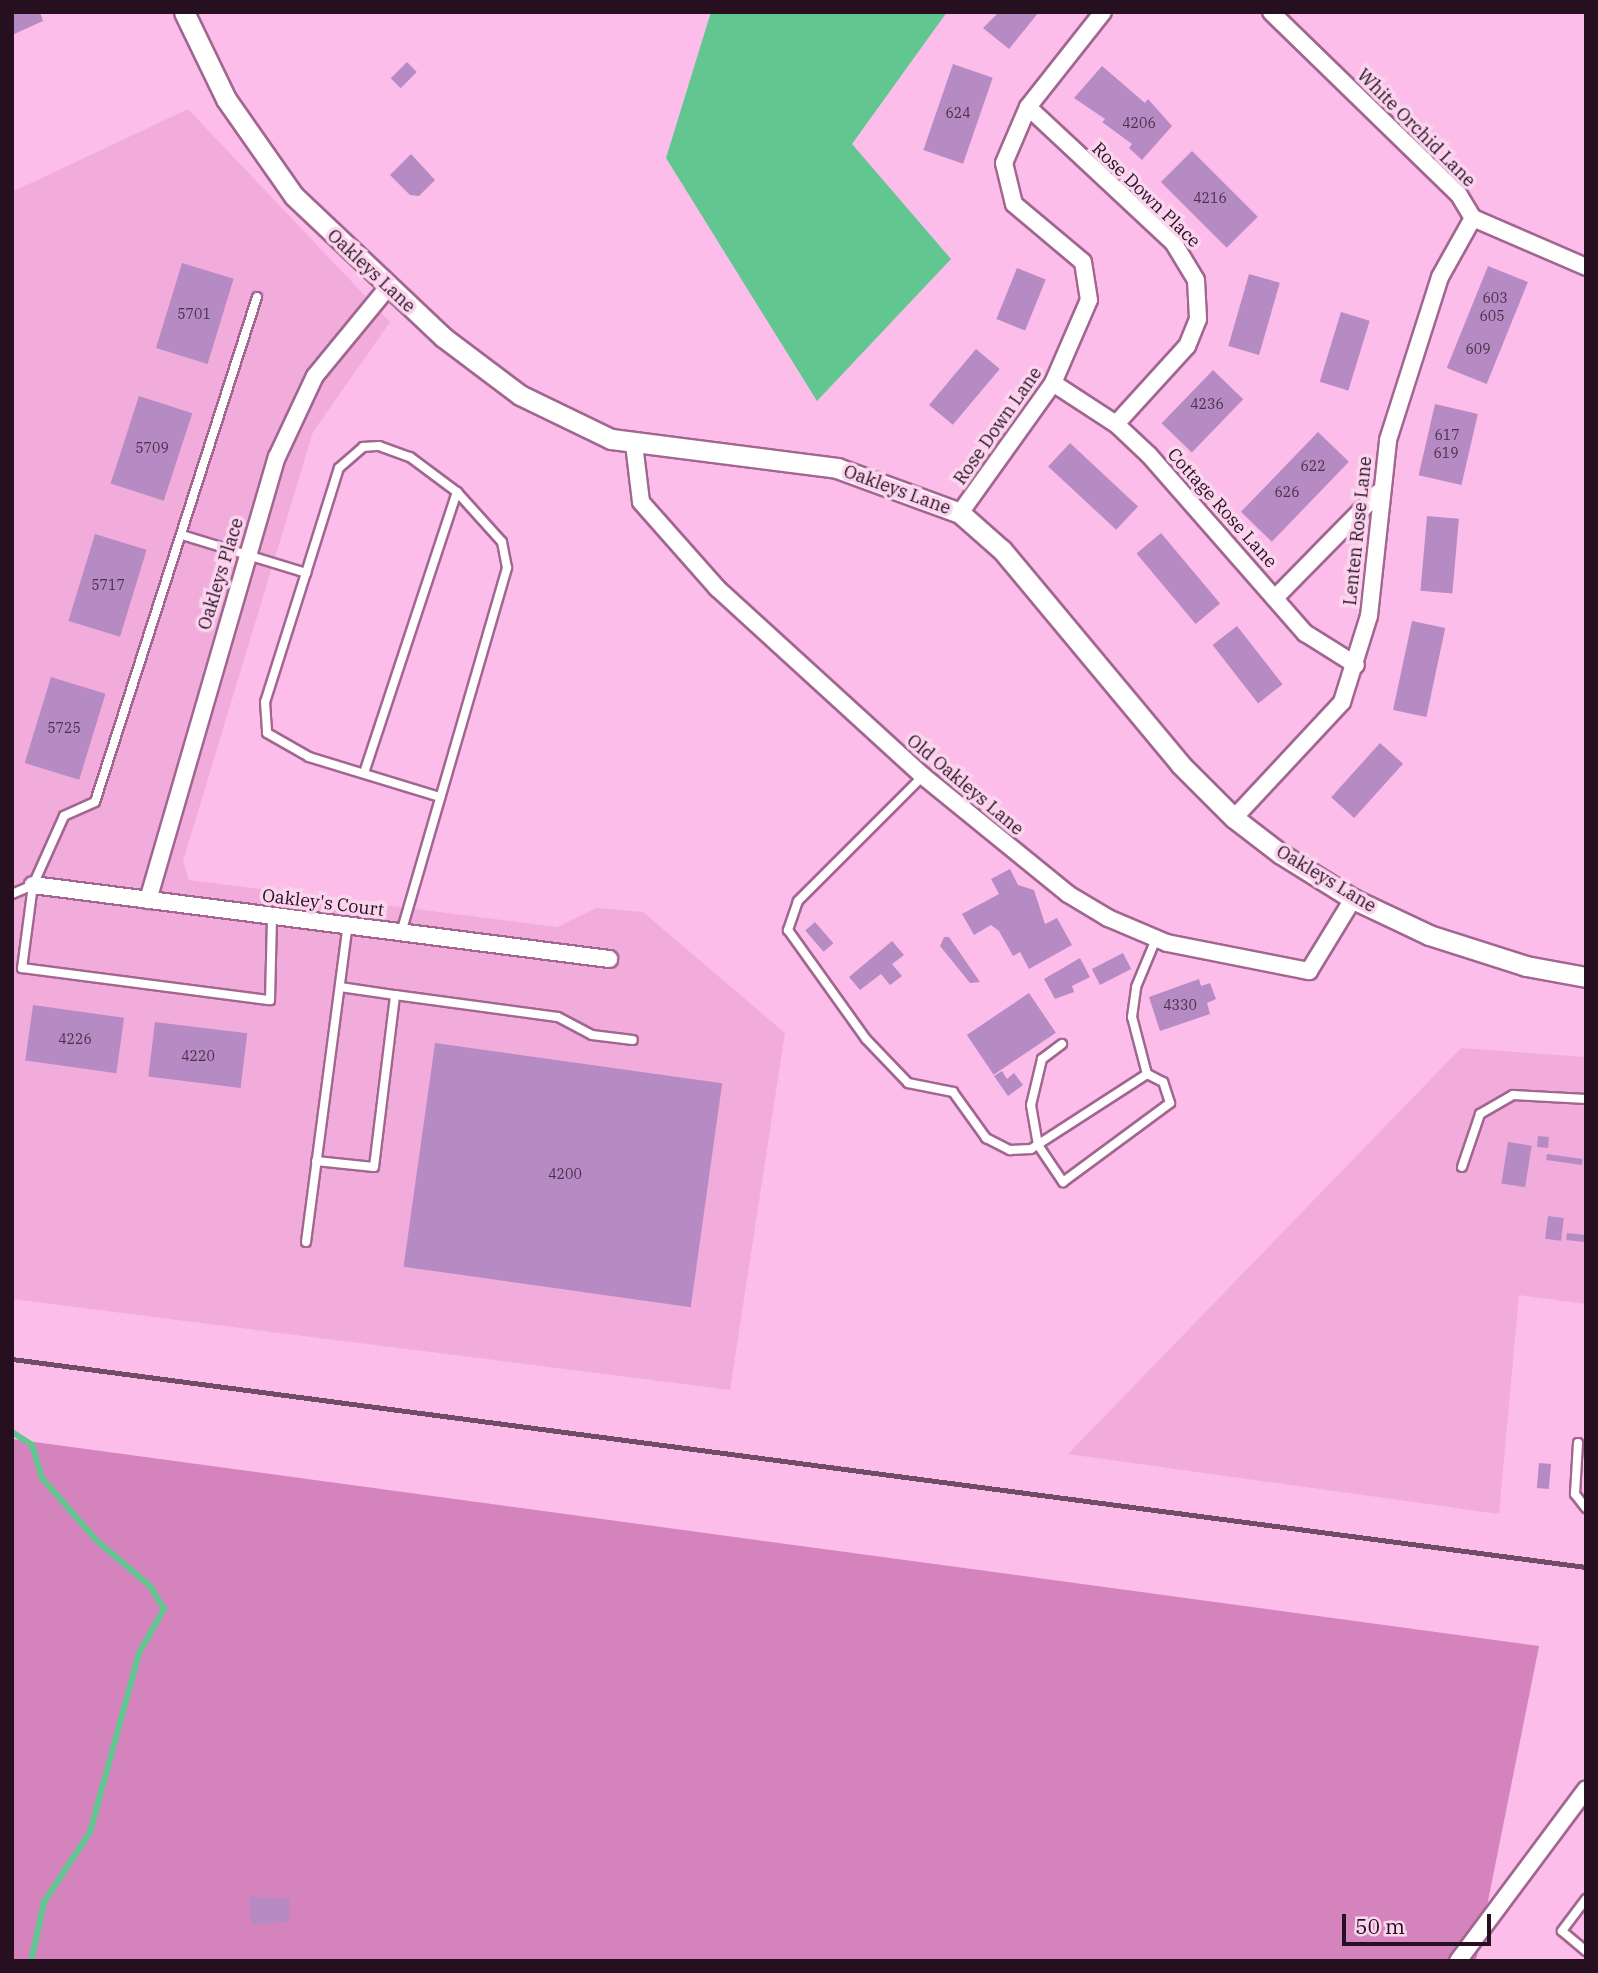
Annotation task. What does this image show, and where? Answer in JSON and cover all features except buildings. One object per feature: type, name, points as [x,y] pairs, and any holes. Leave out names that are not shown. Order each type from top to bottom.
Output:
[{"type":"street","name":"Oakleys Lane","points":[[184,12],[226,99],[276,174],[387,287],[520,395],[574,425],[634,444],[837,468],[960,513],[1002,550],[1172,754],[1234,818],[1353,899],[1480,953],[1586,976]]},
{"type":"street","name":"Rose Down Lane","points":[[960,513],[1053,383],[1086,313],[1090,287],[1076,253],[1025,215],[1007,191],[1004,163],[1028,107],[1103,12]]},
{"type":"street","name":"White Orchid Lane","points":[[1271,12],[1459,195],[1473,218]]},
{"type":"street","name":"Rose Down Place","points":[[1028,107],[1173,242],[1196,280],[1198,319],[1187,346],[1116,424]]},
{"type":"street","points":[[1473,218],[1586,267]]},
{"type":"street","name":"Lenten Rose Lane","points":[[1234,818],[1334,713],[1356,665],[1369,616],[1379,492],[1392,427],[1440,277],[1473,218]]},
{"type":"street","name":"Oakleys Place","points":[[148,900],[277,457],[315,376],[387,287]]},
{"type":"street","name":"Cottage Rose Lane","points":[[1053,383],[1116,424],[1188,493],[1275,598],[1321,646],[1356,665]]},
{"type":"street","name":"Old Oakleys Lane","points":[[634,444],[641,502],[717,588],[923,776],[1068,894],[1156,939],[1309,971],[1353,899]]},
{"type":"street","points":[[1275,598],[1379,492]]},
{"type":"street","name":"Oakley's Court","points":[[33,885],[609,959]]},
{"type":"street","points":[[1458,1961],[1586,1789]]},
{"type":"lane","points":[[257,297],[95,802],[64,816],[33,885],[22,968],[270,1000],[272,916]]},
{"type":"lane","points":[[401,932],[440,797],[508,555],[457,492],[410,457],[363,447],[336,476],[265,702],[267,733],[309,757],[440,797]]},
{"type":"lane","points":[[364,774],[457,492]]},
{"type":"lane","points":[[182,535],[248,553],[306,573]]},
{"type":"lane","points":[[923,776],[799,901],[788,930],[866,1039],[908,1083],[953,1092],[986,1138],[1010,1150],[1038,1145],[1147,1074]]},
{"type":"lane","points":[[12,894],[33,885]]},
{"type":"lane","points":[[306,1242],[348,925]]},
{"type":"lane","points":[[1062,1044],[1042,1059],[1032,1087],[1038,1145],[1063,1182],[1165,1110],[1169,1091],[1147,1074],[1132,1017],[1136,987],[1156,939]]},
{"type":"lane","points":[[340,987],[558,1017],[592,1035],[633,1040]]},
{"type":"lane","points":[[316,1161],[374,1167],[395,995]]},
{"type":"lane","points":[[1462,1167],[1480,1114],[1513,1095],[1586,1099]]},
{"type":"lane","points":[[1578,1443],[1575,1494],[1586,1508]]},
{"type":"lane","points":[[1586,1899],[1562,1931],[1586,1951]]},
{"type":"shaded area","points":[[711,12],[947,12],[852,144],[951,259],[817,401],[666,158]]},
{"type":"shaded area","points":[[188,109],[390,322],[313,432],[183,861],[189,880],[557,927],[596,908],[643,912],[785,1033],[730,1390],[12,1299],[12,192]]},
{"type":"shaded area","points":[[1461,1048],[1586,1057],[1586,1304],[1519,1295],[1499,1514],[1068,1454]]},
{"type":"shaded area","points":[[12,1439],[1539,1646],[1476,1961],[12,1961]]},
{"type":"waterway","points":[[12,1432],[32,1445],[42,1478],[96,1540],[150,1586],[164,1609],[139,1653],[90,1832],[44,1902],[31,1961]]},
{"type":"railway","points":[[12,1359],[1586,1567]]}]
